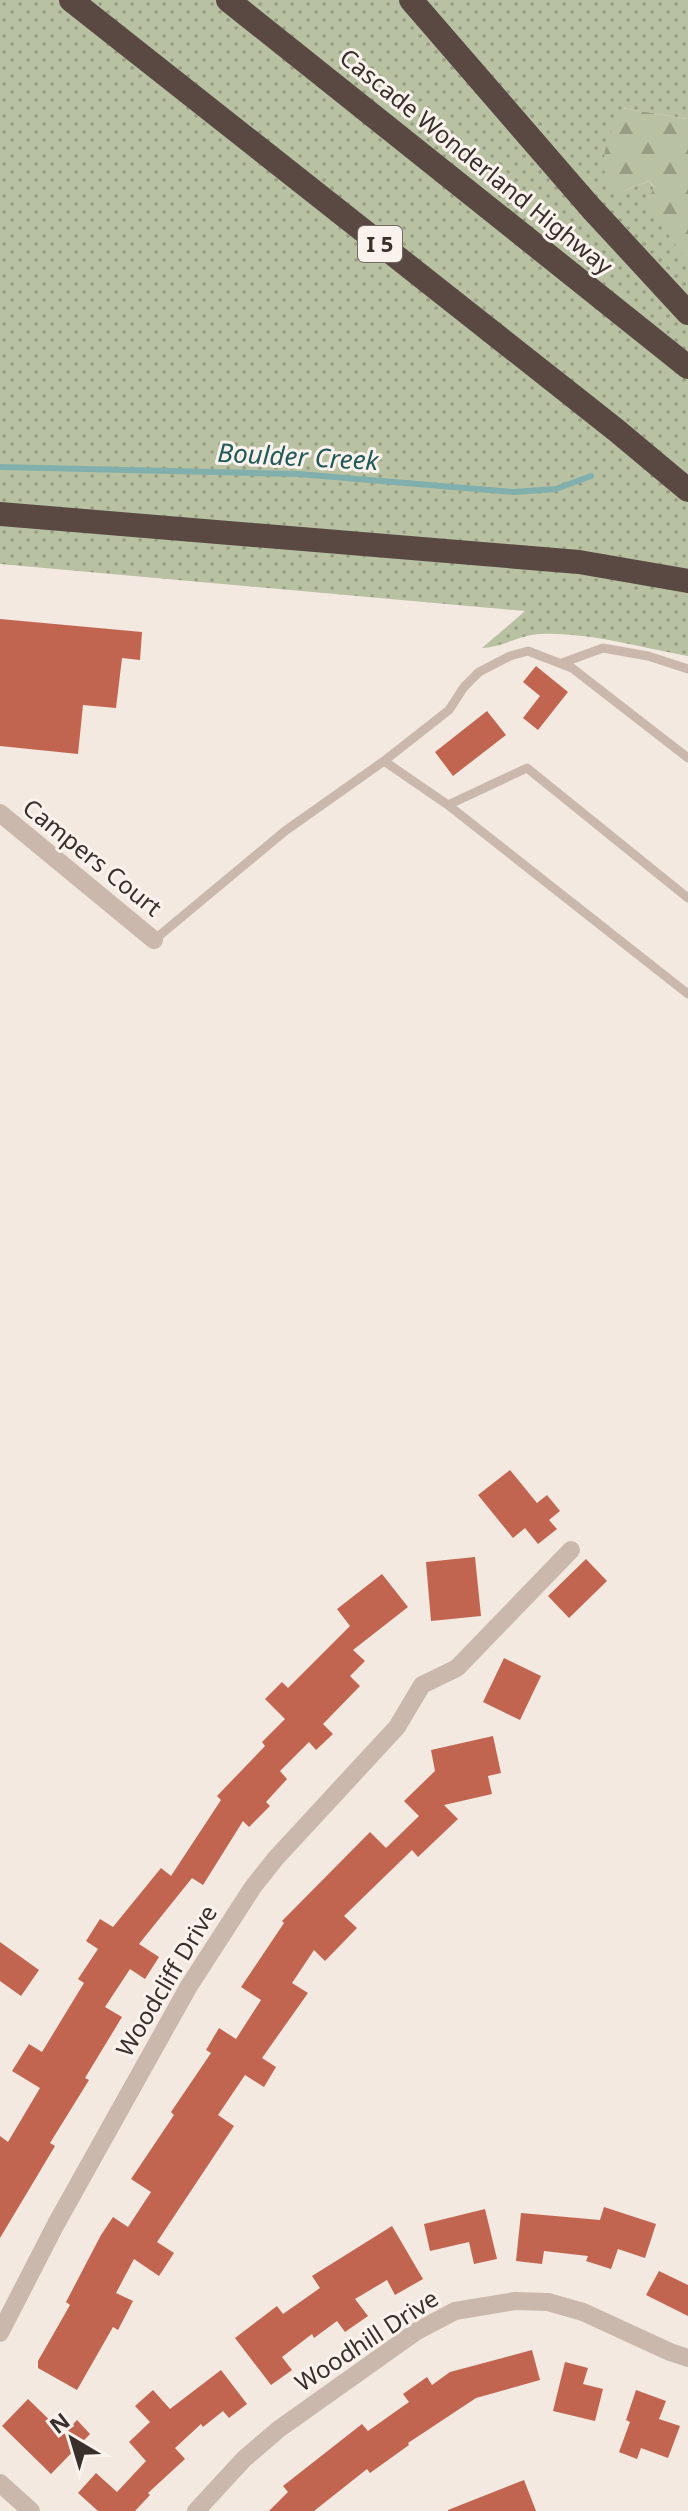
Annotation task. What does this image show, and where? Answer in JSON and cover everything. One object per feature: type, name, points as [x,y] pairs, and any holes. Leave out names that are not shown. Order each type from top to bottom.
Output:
[{"type":"highway","name":"I 5","points":[[71,0],[688,490]]},
{"type":"highway","name":"Cascade Wonderland Highway","points":[[228,0],[688,367]]},
{"type":"highway","points":[[411,0],[591,208],[688,313]]},
{"type":"highway","points":[[0,514],[579,562],[688,581]]},
{"type":"street","name":"Campers Court","points":[[0,813],[154,940]]},
{"type":"street","name":"Woodcliff Drive","points":[[0,2333],[71,2197],[189,1986],[230,1921],[276,1858],[397,1727],[422,1685],[457,1668],[571,1550]]},
{"type":"street","name":"Woodhill Drive","points":[[196,2511],[244,2459],[279,2429],[417,2331],[455,2311],[515,2301],[548,2302],[583,2312],[688,2358]]},
{"type":"street","points":[[0,2483],[31,2511]]},
{"type":"lane","points":[[562,663],[603,648],[648,656],[688,669]]},
{"type":"lane","points":[[154,940],[285,831],[384,761],[449,710],[464,687],[491,664],[528,651],[562,663],[601,688],[688,758]]},
{"type":"lane","points":[[384,761],[448,805],[688,994]]},
{"type":"lane","points":[[448,805],[527,768],[688,898]]},
{"type":"green space","points":[[0,0],[688,0],[688,119],[622,108],[626,190],[649,181],[659,199],[671,237],[688,257],[688,656],[559,634],[533,635],[482,648],[525,611],[0,564]]},
{"type":"green space","points":[[622,108],[688,119],[688,257],[679,250],[647,203],[654,187],[649,181],[626,190],[612,191],[607,180],[605,149]]},
{"type":"building","points":[[0,619],[142,632],[140,660],[122,658],[116,708],[83,705],[78,754],[0,746]]},
{"type":"building","points":[[536,666],[568,692],[538,730],[523,718],[540,696],[523,682]]},
{"type":"building","points":[[487,711],[506,735],[453,776],[435,752]]},
{"type":"building","points":[[510,1470],[537,1503],[547,1495],[560,1511],[549,1520],[557,1529],[538,1544],[525,1528],[513,1538],[478,1495]]},
{"type":"building","points":[[475,1557],[481,1616],[431,1621],[426,1562]]},
{"type":"building","points":[[586,1559],[607,1581],[569,1618],[548,1596]]},
{"type":"building","points":[[382,1574],[408,1607],[353,1650],[365,1661],[350,1676],[360,1686],[323,1724],[333,1734],[316,1750],[309,1742],[280,1771],[287,1779],[266,1802],[270,1806],[249,1827],[243,1821],[203,1885],[192,1878],[139,1944],[159,1957],[145,1979],[130,1969],[105,2007],[122,2017],[85,2078],[89,2080],[50,2143],[55,2146],[0,2238],[0,2136],[8,2142],[40,2088],[12,2071],[29,2044],[42,2052],[84,1983],[78,1979],[98,1949],[86,1941],[100,1919],[113,1927],[161,1868],[171,1876],[221,1800],[217,1796],[265,1746],[262,1742],[285,1719],[265,1699],[282,1682],[288,1688],[350,1626],[337,1609]]},
{"type":"building","points":[[504,1658],[541,1676],[520,1720],[483,1702]]},
{"type":"building","points":[[493,1736],[501,1773],[488,1776],[492,1794],[444,1805],[458,1819],[418,1857],[412,1850],[344,1916],[357,1928],[325,1961],[314,1950],[292,1983],[308,1993],[262,2058],[276,2067],[264,2087],[245,2075],[218,2115],[234,2126],[157,2242],[174,2253],[159,2276],[134,2259],[116,2293],[133,2301],[118,2330],[113,2327],[77,2390],[38,2368],[38,2361],[70,2305],[66,2302],[101,2235],[113,2217],[128,2227],[151,2192],[131,2179],[211,2053],[206,2050],[219,2028],[236,2039],[261,2000],[241,1987],[284,1923],[282,1921],[370,1832],[386,1848],[419,1816],[404,1801],[435,1771],[431,1750]]},
{"type":"building","points":[[0,1942],[39,1970],[21,1996],[0,1981]]},
{"type":"building","points":[[604,2207],[656,2224],[645,2258],[618,2249],[611,2269],[586,2261],[588,2256],[544,2251],[542,2264],[516,2261],[521,2213],[600,2220]]},
{"type":"building","points":[[485,2209],[497,2259],[474,2264],[469,2242],[430,2251],[424,2224]]},
{"type":"building","points":[[392,2226],[423,2279],[395,2295],[387,2280],[355,2299],[368,2316],[345,2332],[337,2321],[314,2338],[312,2334],[282,2357],[292,2370],[271,2385],[235,2338],[277,2306],[283,2314],[320,2288],[312,2276]]},
{"type":"building","points":[[659,2271],[688,2285],[688,2316],[646,2295]]},
{"type":"building","points":[[532,2350],[540,2380],[476,2398],[408,2443],[370,2473],[367,2469],[314,2511],[269,2511],[288,2492],[283,2486],[362,2424],[368,2431],[409,2402],[403,2394],[427,2377],[432,2385],[450,2372]]},
{"type":"building","points":[[565,2362],[588,2368],[583,2384],[603,2389],[595,2421],[553,2411]]},
{"type":"building","points":[[221,2370],[247,2404],[229,2418],[223,2411],[203,2427],[201,2424],[175,2448],[185,2459],[148,2493],[150,2495],[135,2511],[98,2511],[78,2493],[96,2473],[117,2492],[146,2461],[129,2442],[150,2422],[135,2406],[153,2390],[170,2409]]},
{"type":"building","points":[[636,2390],[666,2401],[659,2419],[680,2426],[668,2458],[641,2448],[637,2459],[619,2452],[630,2422],[626,2420]]},
{"type":"building","points":[[28,2399],[64,2434],[77,2420],[90,2434],[51,2474],[2,2426]]},
{"type":"building","points":[[524,2480],[536,2511],[448,2511],[448,2510]]},
{"type":"waterway","name":"Boulder Creek","points":[[0,467],[298,474],[513,492],[556,489],[591,476]]}]
